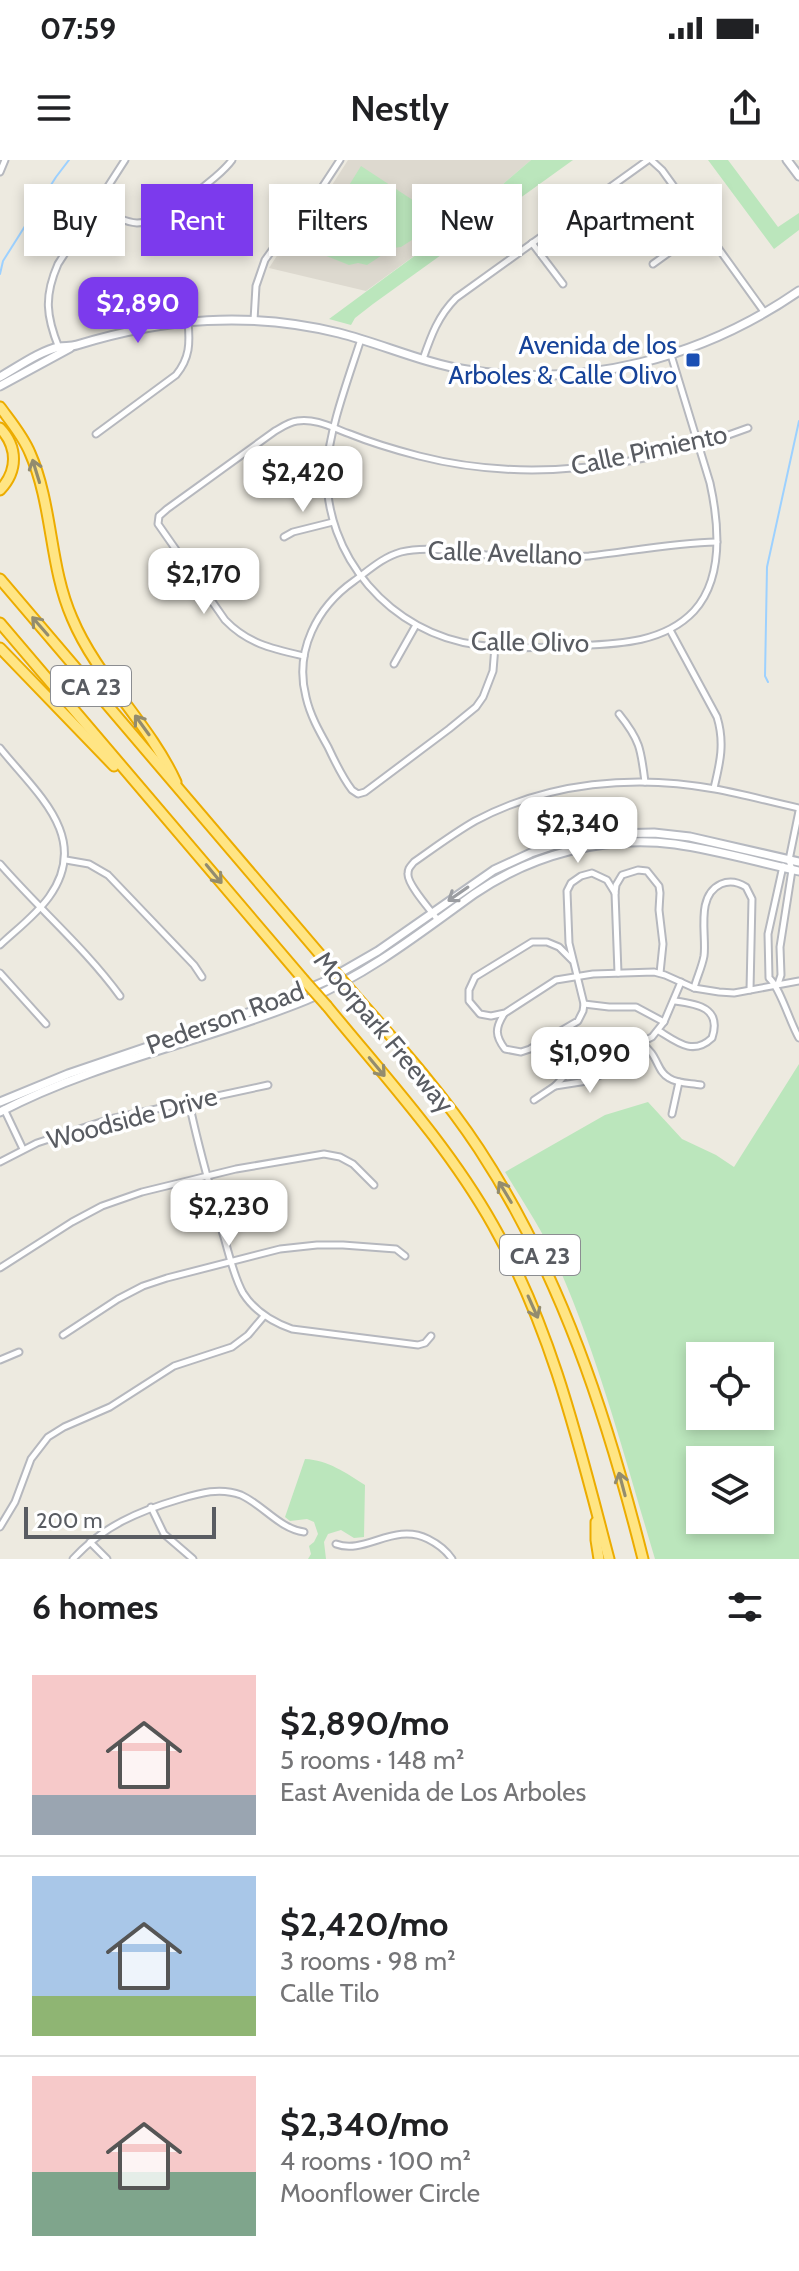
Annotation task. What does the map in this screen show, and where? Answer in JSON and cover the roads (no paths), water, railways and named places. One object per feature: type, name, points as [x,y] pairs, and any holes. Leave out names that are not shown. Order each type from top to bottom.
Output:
[{"type":"highway","points":[[0,407],[26,445],[35,465],[61,589],[82,639],[165,759],[181,792]]},
{"type":"highway","points":[[0,428],[10,441],[14,456],[10,477],[0,490]]},
{"type":"highway","name":"Moorpark Freeway","points":[[0,579],[438,1094],[478,1148],[532,1238],[561,1302],[594,1388],[644,1559]]},
{"type":"highway","name":"Moorpark Freeway","points":[[0,623],[327,1006],[433,1135],[468,1185],[515,1266],[555,1363],[609,1559]]},
{"type":"highway","points":[[0,648],[186,841]]},
{"type":"highway","points":[[596,1511],[599,1559]]},
{"type":"street","points":[[0,172],[5,160]]},
{"type":"street","points":[[110,184],[125,160]]},
{"type":"street","points":[[125,221],[134,223],[152,220],[216,177],[232,160]]},
{"type":"street","points":[[254,320],[256,286],[265,260],[302,218],[340,160]]},
{"type":"street","points":[[423,360],[444,310],[532,243],[650,160],[672,184]]},
{"type":"street","points":[[789,161],[799,176]]},
{"type":"street","points":[[532,243],[563,284]]},
{"type":"street","points":[[722,254],[765,313]]},
{"type":"street","points":[[60,350],[48,318],[51,281],[63,256]]},
{"type":"street","points":[[653,264],[664,256]]},
{"type":"street","points":[[0,377],[60,350],[125,332],[188,321],[254,320],[308,327],[361,339],[423,360],[470,371],[539,376],[604,371],[671,355],[713,339],[765,313],[799,291]]},
{"type":"street","points":[[96,434],[183,367],[189,354],[188,321]]},
{"type":"street","name":"Calle Olivo","points":[[361,339],[335,428],[327,471],[333,522],[343,550],[360,577],[384,604],[416,625],[456,640],[495,646],[560,647],[641,640],[670,630],[695,610],[703,598],[715,566],[717,542],[712,493],[671,355]]},
{"type":"street","points":[[0,386],[60,350]]},
{"type":"street","name":"Calle Pimiento","points":[[304,656],[269,648],[237,632],[225,620],[158,524],[167,509],[288,424],[310,421],[430,459],[480,467],[534,470],[596,466],[698,445],[748,428]]},
{"type":"street","points":[[284,537],[333,522]]},
{"type":"street","name":"Calle Avellano","points":[[495,646],[493,671],[476,707],[365,792],[358,794],[350,788],[311,716],[303,683],[304,656],[312,630],[330,602],[389,557],[424,549],[495,557],[572,557],[682,543],[717,542]]},
{"type":"street","points":[[394,664],[416,625]]},
{"type":"street","points":[[670,630],[722,732],[723,748],[714,788]]},
{"type":"street","points":[[619,714],[641,747],[645,782]]},
{"type":"street","points":[[0,748],[57,821],[65,843],[66,860],[56,886],[41,908],[0,945]]},
{"type":"street","points":[[438,920],[407,876],[414,862],[466,826],[508,806],[563,789],[645,782],[714,788],[799,810],[789,860],[781,867],[768,934],[769,978],[777,984],[782,1003],[799,1038]]},
{"type":"street","name":"Pederson Road","points":[[1,1106],[68,1074],[287,998],[364,960],[477,881],[512,861],[553,845],[588,837],[672,834],[799,862]]},
{"type":"street","name":"Pederson Road","points":[[1,1106],[308,1000],[369,968],[510,872],[551,856],[594,846],[633,842],[674,844],[795,870]]},
{"type":"street","points":[[66,860],[89,864],[108,875],[202,977]]},
{"type":"street","points":[[777,984],[781,975],[780,947],[795,870],[789,860]]},
{"type":"street","points":[[0,864],[69,936],[120,996]]},
{"type":"street","points":[[618,973],[616,885],[622,875],[638,870],[647,871],[659,886],[663,944],[660,973]]},
{"type":"street","points":[[505,1013],[497,1036],[505,1049],[521,1052],[578,1021],[584,1004],[572,960],[567,891],[571,883],[592,873],[607,880],[615,893]]},
{"type":"street","points":[[694,988],[704,957],[703,919],[707,903],[717,886],[733,882],[746,887],[752,899],[750,990]]},
{"type":"street","points":[[572,960],[559,947],[547,942],[532,942],[481,972],[471,982],[469,1001],[480,1014],[491,1016],[505,1013],[548,983],[577,975],[660,973],[694,988],[719,992],[799,981]]},
{"type":"street","points":[[0,973],[46,1024]]},
{"type":"street","points":[[555,1086],[587,1081],[614,1068],[640,1043],[652,1037],[664,1022],[681,982]]},
{"type":"street","points":[[659,1031],[687,1047],[700,1047],[712,1038],[715,1025],[707,1010],[691,1003],[675,1001]]},
{"type":"street","points":[[584,1004],[636,1007],[664,1022]]},
{"type":"street","points":[[640,1043],[654,1054],[666,1077],[701,1085]]},
{"type":"street","points":[[534,1100],[582,1064],[600,1062],[614,1068]]},
{"type":"street","points":[[672,1114],[679,1082]]},
{"type":"street","name":"Woodside Drive","points":[[0,1162],[23,1149],[110,1119],[268,1085]]},
{"type":"street","points":[[189,1102],[232,1263],[244,1293],[264,1316],[292,1329],[408,1344],[425,1343],[431,1336]]},
{"type":"street","points":[[1,1106],[23,1149]]},
{"type":"street","points":[[0,1268],[102,1206],[142,1192],[236,1169],[324,1154],[353,1164],[374,1185]]},
{"type":"street","points":[[63,1335],[143,1286],[280,1249],[317,1245],[396,1249],[405,1256]]},
{"type":"street","points":[[0,1527],[15,1502],[31,1459],[48,1437],[110,1407],[174,1366],[232,1347],[248,1335],[264,1316]]},
{"type":"street","points":[[0,1360],[19,1352]]},
{"type":"street","points":[[73,1559],[90,1542],[120,1521],[151,1507],[203,1492],[226,1491],[252,1501],[293,1531],[304,1532]]},
{"type":"street","points":[[151,1507],[164,1534],[193,1559]]},
{"type":"street","points":[[336,1544],[346,1548],[409,1533],[437,1543],[452,1559]]},
{"type":"street","points":[[90,1542],[107,1559]]},
{"type":"waterway","points":[[0,274],[3,261],[69,160]]},
{"type":"waterway","points":[[768,682],[765,676],[767,567],[799,421]]},
{"type":"place","name":"Avenida de los Arboles & Calle Olivo","points":[[693,360]]}]
